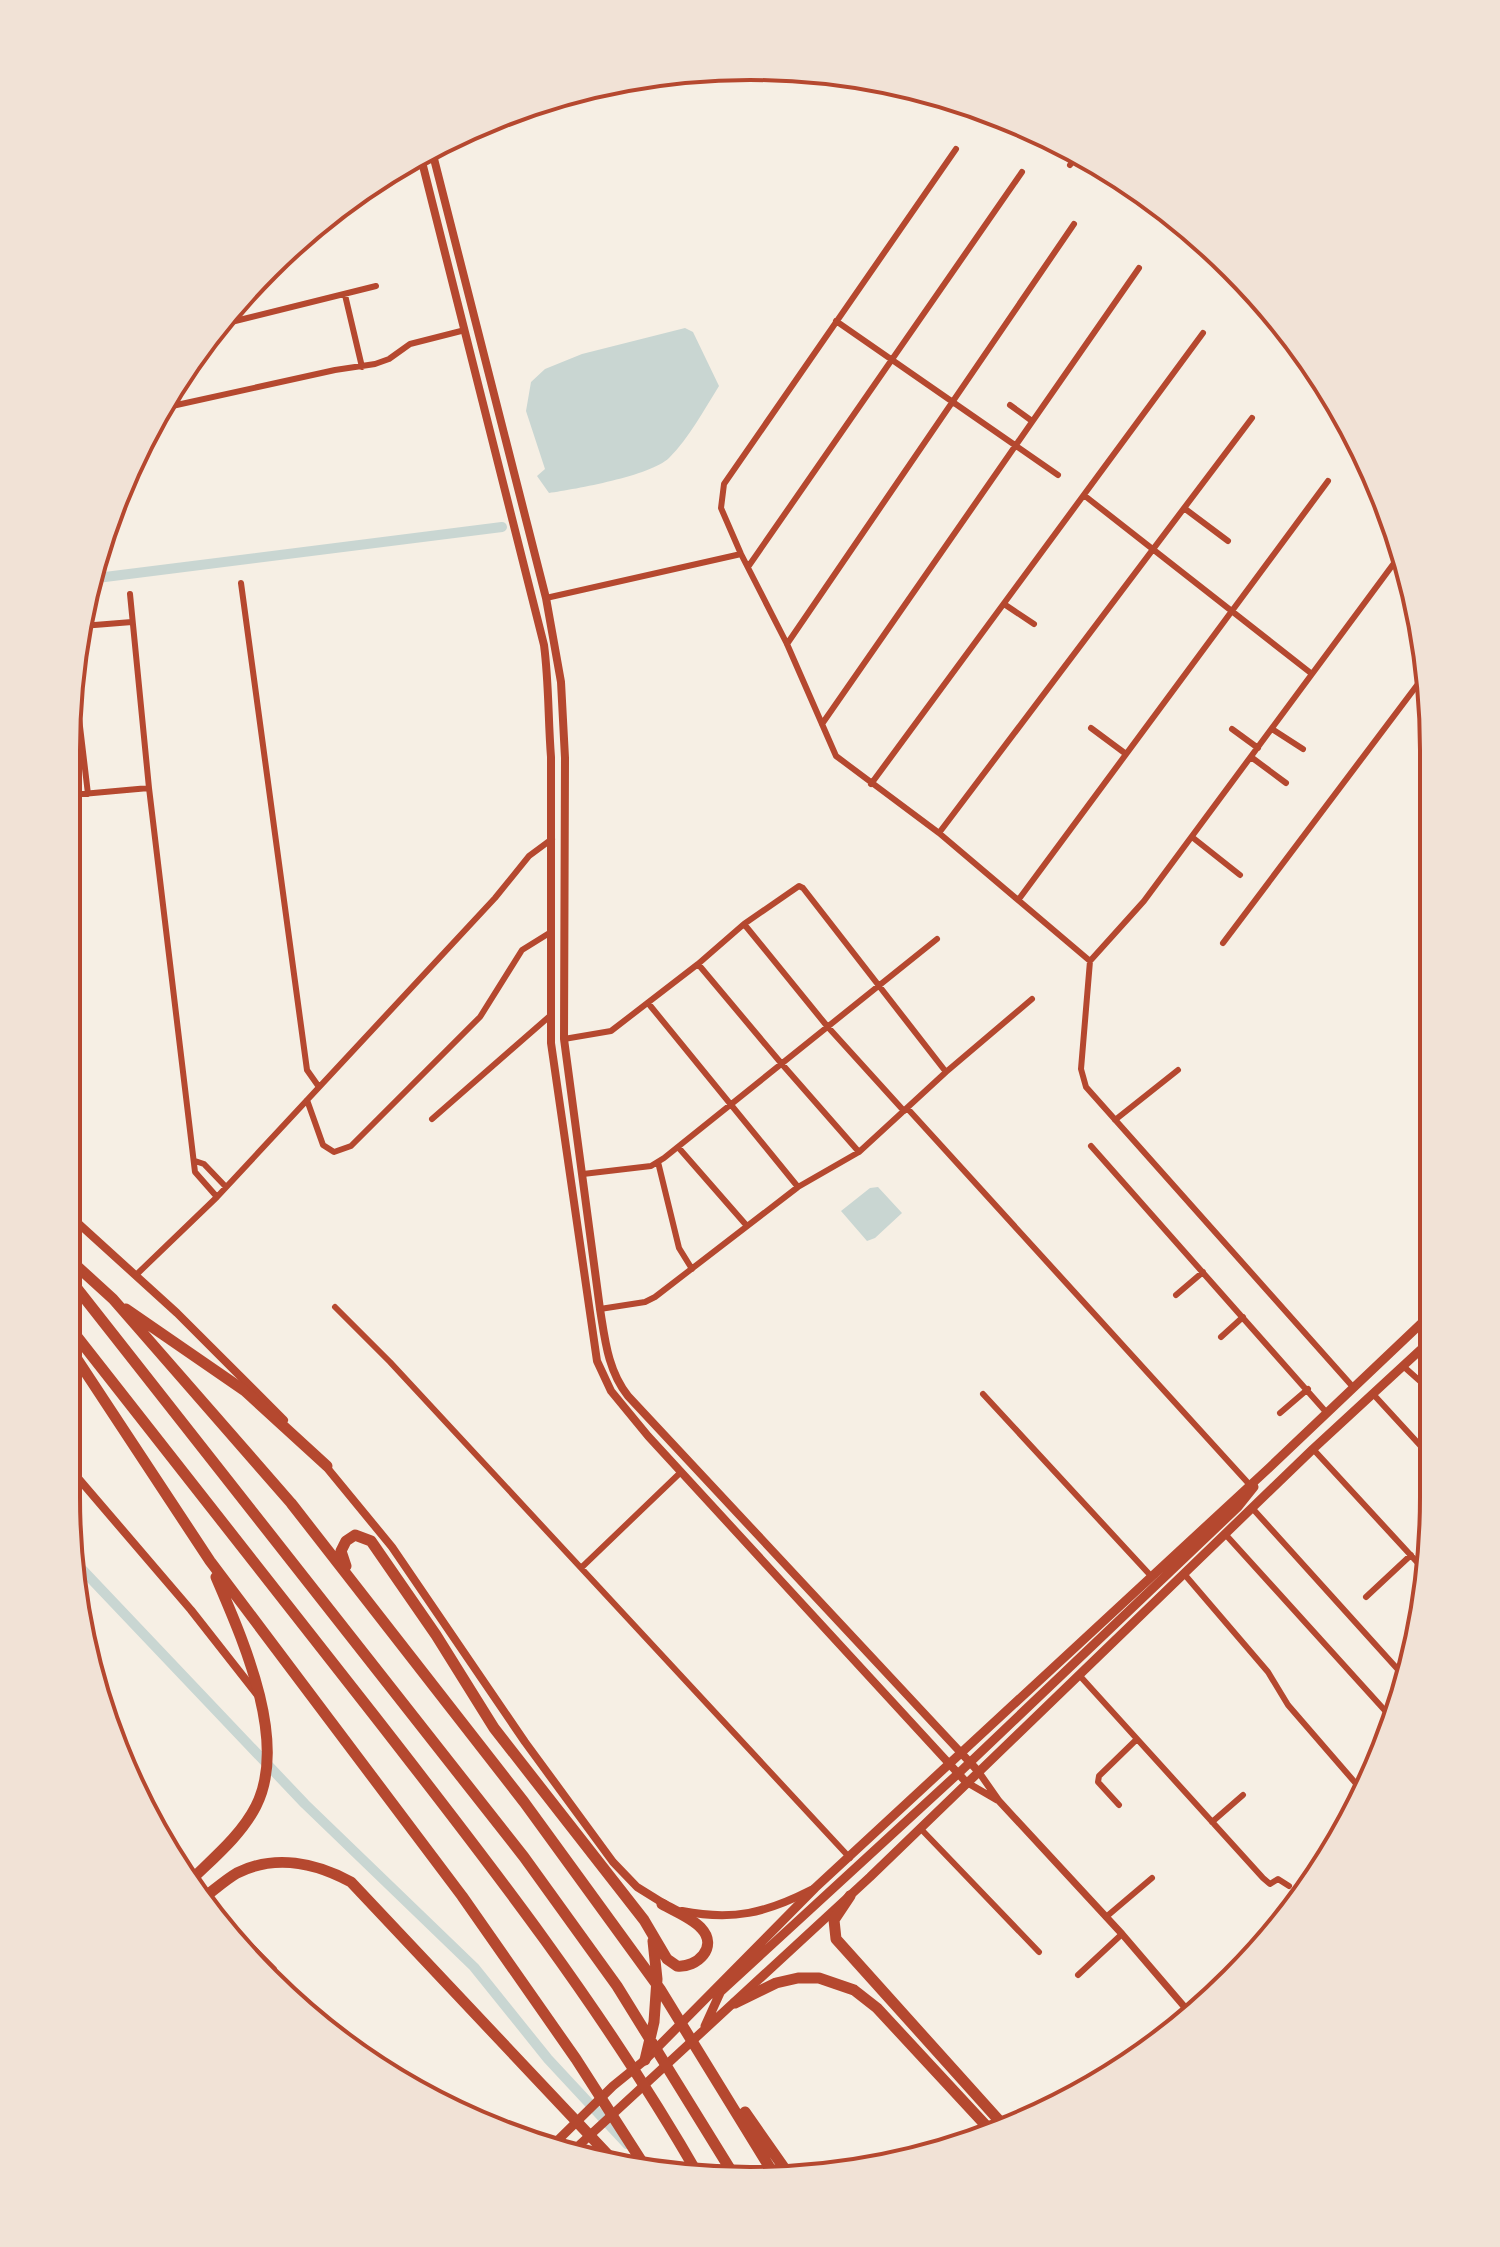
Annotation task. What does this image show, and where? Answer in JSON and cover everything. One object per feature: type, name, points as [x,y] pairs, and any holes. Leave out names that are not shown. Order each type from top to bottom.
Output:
[{"type":"highway","points":[[80,1269],[113,1299],[291,1503],[524,1802],[639,1958],[769,2167]]},
{"type":"highway","points":[[80,1292],[524,1857],[617,1986],[729,2167]]},
{"type":"highway","points":[[113,1299],[235,1383],[327,1466]]},
{"type":"highway","points":[[80,1341],[499,1875],[612,2033],[656,2100],[692,2164]]},
{"type":"highway","points":[[80,1364],[210,1561],[462,1896],[576,2059],[639,2157]]},
{"type":"highway","points":[[382,1620],[342,1556],[343,1545],[355,1535],[375,1546],[444,1647],[494,1728],[652,1933],[664,1955],[674,1965],[690,1966],[705,1954],[707,1943],[703,1930],[662,1904]]},
{"type":"highway","points":[[197,1874],[234,1836],[257,1804],[268,1764],[266,1721],[239,1631],[210,1561]]},
{"type":"highway","points":[[210,1893],[237,1874],[260,1865],[285,1862],[330,1871],[351,1882],[604,2150]]},
{"type":"highway","points":[[850,1896],[834,1920],[836,1939],[998,2119]]},
{"type":"highway","points":[[645,2060],[654,2022],[656,1988],[652,1933]]},
{"type":"highway","points":[[735,2003],[776,1983],[798,1978],[819,1978],[854,1990],[877,2008],[984,2124]]},
{"type":"highway","points":[[706,2061],[783,2166]]},
{"type":"main road","points":[[434,160],[546,598],[561,682],[565,758],[564,1039],[600,1309],[615,1374],[628,1396],[978,1771]]},
{"type":"main road","points":[[423,166],[544,645],[550,691],[551,1043],[597,1361],[616,1398],[966,1782]]},
{"type":"main road","points":[[80,1225],[242,1377],[327,1466],[392,1547],[509,1719],[624,1875],[662,1904],[694,1913],[745,1915],[768,1910],[815,1888]]},
{"type":"main road","points":[[560,2139],[613,2086],[645,2060],[815,1888],[1420,1324]]},
{"type":"main road","points":[[580,2145],[850,1896],[1313,1449],[1420,1350]]},
{"type":"main road","points":[[687,2018],[720,1993],[962,1770],[1238,1507],[1269,1468]]},
{"type":"main road","points":[[80,1480],[258,1694]]},
{"type":"main road","points":[[1238,1507],[1278,1485]]},
{"type":"main road","points":[[992,1723],[987,1734],[991,1742],[1009,1742]]},
{"type":"main road","points":[[920,1792],[936,1790],[940,1798],[937,1811]]},
{"type":"main road","points":[[703,2031],[720,1993]]},
{"type":"street","points":[[956,149],[724,484],[721,508],[787,644],[836,756],[939,833],[1090,961]]},
{"type":"street","points":[[748,567],[1022,172]]},
{"type":"street","points":[[787,644],[1074,224]]},
{"type":"street","points":[[822,724],[1139,268]]},
{"type":"street","points":[[235,321],[376,286]]},
{"type":"street","points":[[345,295],[362,367]]},
{"type":"street","points":[[836,321],[1058,475]]},
{"type":"street","points":[[176,405],[335,370],[362,367],[389,359],[410,344],[465,330]]},
{"type":"street","points":[[871,784],[1203,333]]},
{"type":"street","points":[[1010,405],[1032,421]]},
{"type":"street","points":[[939,833],[1252,418]]},
{"type":"street","points":[[1019,899],[1328,481]]},
{"type":"street","points":[[1085,496],[1312,674]]},
{"type":"street","points":[[1184,508],[1228,541]]},
{"type":"street","points":[[546,598],[741,554]]},
{"type":"street","points":[[1353,1387],[1086,1087],[1082,1078],[1090,961],[1144,901],[1393,564]]},
{"type":"street","points":[[241,583],[307,1070],[319,1087]]},
{"type":"street","points":[[130,594],[149,788],[195,1172],[217,1197]]},
{"type":"street","points":[[1004,604],[1034,624]]},
{"type":"street","points":[[92,625],[132,622]]},
{"type":"street","points":[[1223,943],[1417,686]]},
{"type":"street","points":[[1091,728],[1126,754]]},
{"type":"street","points":[[1232,729],[1258,748]]},
{"type":"street","points":[[1272,729],[1303,749]]},
{"type":"street","points":[[80,730],[88,794]]},
{"type":"street","points":[[1251,757],[1286,783]]},
{"type":"street","points":[[80,794],[149,788]]},
{"type":"street","points":[[1192,837],[1240,875]]},
{"type":"street","points":[[136,1275],[217,1197],[495,898],[529,856],[552,839]]},
{"type":"street","points":[[564,1039],[611,1031],[744,924],[794,887],[802,887],[946,1072]]},
{"type":"street","points":[[744,924],[827,1026],[1249,1484]]},
{"type":"street","points":[[307,1100],[323,1145],[334,1152],[351,1146],[480,1017],[522,950],[551,932]]},
{"type":"street","points":[[583,1174],[651,1166],[658,1162],[937,939]]},
{"type":"street","points":[[698,964],[859,1152]]},
{"type":"street","points":[[600,1309],[645,1302],[798,1187],[859,1152],[1032,999]]},
{"type":"street","points":[[648,1003],[798,1187]]},
{"type":"street","points":[[432,1119],[551,1015]]},
{"type":"street","points":[[1115,1120],[1178,1070]]},
{"type":"street","points":[[1091,1146],[1326,1412]]},
{"type":"street","points":[[678,1147],[747,1226]]},
{"type":"street","points":[[195,1161],[204,1164],[226,1187]]},
{"type":"street","points":[[658,1162],[679,1248],[692,1269]]},
{"type":"street","points":[[1176,1295],[1203,1272]]},
{"type":"street","points":[[335,1307],[390,1362],[850,1858]]},
{"type":"street","points":[[1221,1337],[1243,1317]]},
{"type":"street","points":[[1403,1366],[1420,1381]]},
{"type":"street","points":[[1280,1413],[1308,1389]]},
{"type":"street","points":[[983,1394],[1151,1576]]},
{"type":"street","points":[[1373,1394],[1420,1445]]},
{"type":"street","points":[[1313,1449],[1417,1561]]},
{"type":"street","points":[[581,1568],[681,1472]]},
{"type":"street","points":[[1253,1509],[1397,1669]]},
{"type":"street","points":[[1226,1535],[1385,1710]]},
{"type":"street","points":[[1366,1597],[1411,1555]]},
{"type":"street","points":[[1185,1575],[1268,1672],[1288,1705],[1355,1783]]},
{"type":"street","points":[[1080,1676],[1269,1884],[1278,1879],[1289,1886]]},
{"type":"street","points":[[1119,1805],[1098,1782],[1099,1776],[1137,1739]]},
{"type":"street","points":[[978,1771],[999,1801],[1185,2007]]},
{"type":"street","points":[[966,1782],[999,1801]]},
{"type":"street","points":[[1212,1822],[1243,1795]]},
{"type":"street","points":[[920,1828],[1039,1952]]},
{"type":"street","points":[[1106,1917],[1152,1878]]},
{"type":"street","points":[[1078,1975],[1122,1934]]},
{"type":"street","points":[[257,1951],[274,1968]]},
{"type":"shaded area","points":[[685,328],[693,332],[719,386],[676,450],[659,465],[646,470],[612,481],[549,493],[537,476],[545,469],[526,411],[531,382],[545,369],[582,354]]},
{"type":"shaded area","points":[[878,1187],[902,1213],[875,1238],[867,1241],[841,1211],[870,1188]]},
{"type":"waterway","points":[[103,577],[502,527]]},
{"type":"waterway","points":[[85,1572],[305,1804],[474,1967],[548,2059],[627,2144]]}]
